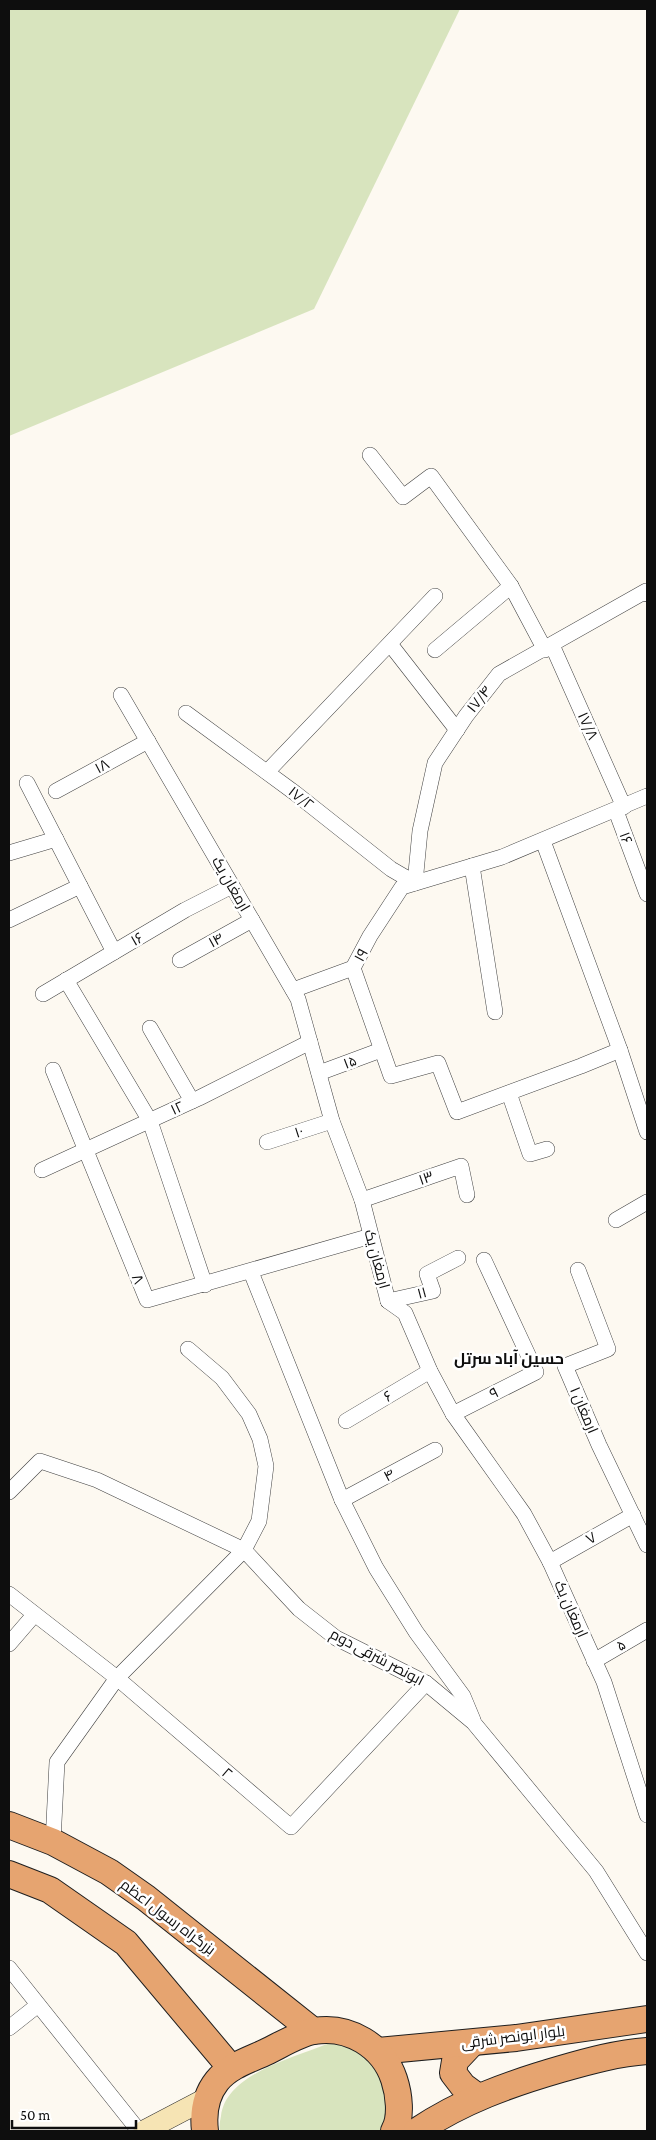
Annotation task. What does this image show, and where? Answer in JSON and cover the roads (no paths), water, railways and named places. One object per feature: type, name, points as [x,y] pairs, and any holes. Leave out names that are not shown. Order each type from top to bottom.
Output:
[{"type":"highway","name":"بزرگراه رسول اعظم","points":[[9,1825],[53,1842],[109,1872],[146,1898],[313,2031]]},
{"type":"highway","points":[[9,1874],[50,1890],[126,1943],[231,2068]]},
{"type":"highway","name":"بلوار ابونصر شرقی","points":[[378,2051],[472,2043],[643,2015]]},
{"type":"highway","points":[[204,2131],[203,2117],[207,2098],[217,2081],[231,2068],[313,2031],[336,2030],[358,2037],[378,2051],[390,2068],[398,2090],[398,2125],[394,2131]]},
{"type":"highway","points":[[472,2043],[455,2061],[453,2073],[463,2086],[478,2097]]},
{"type":"highway","points":[[417,2131],[435,2119],[478,2097],[517,2081],[599,2058],[647,2051]]},
{"type":"main road","points":[[144,2131],[207,2098]]},
{"type":"street","name":"۱۷/۸","points":[[370,455],[403,497],[431,476],[511,586],[549,647],[620,809]]},
{"type":"street","points":[[435,650],[511,586]]},
{"type":"street","name":"۱۷/۴","points":[[408,885],[435,763],[499,674],[646,593]]},
{"type":"street","points":[[267,772],[435,596]]},
{"type":"street","points":[[390,644],[457,730]]},
{"type":"street","name":"ارمغان یک","points":[[121,695],[298,999],[332,1121],[362,1200],[388,1302],[406,1314],[430,1371],[453,1414],[524,1514],[550,1562],[604,1682],[647,1815]]},
{"type":"street","name":"۱۷/۲","points":[[186,713],[267,772],[391,869],[408,885]]},
{"type":"street","name":"۱۸","points":[[56,790],[148,741]]},
{"type":"street","points":[[27,783],[114,952]]},
{"type":"street","points":[[408,885],[502,857],[620,809],[647,796]]},
{"type":"street","name":"۱۶","points":[[620,809],[647,894]]},
{"type":"street","points":[[9,853],[56,839]]},
{"type":"street","points":[[542,841],[620,1050],[647,1132]]},
{"type":"street","points":[[472,866],[495,1012]]},
{"type":"street","name":"۱۹","points":[[293,990],[353,968],[370,936],[408,885]]},
{"type":"street","points":[[9,920],[80,886]]},
{"type":"street","name":"۱۶","points":[[43,994],[186,910],[232,886]]},
{"type":"street","name":"۱۴","points":[[180,960],[252,920]]},
{"type":"street","points":[[353,968],[391,1076],[438,1062],[457,1112],[620,1050]]},
{"type":"street","points":[[66,980],[150,1121],[205,1285]]},
{"type":"street","points":[[150,1028],[192,1101]]},
{"type":"street","name":"۱۲","points":[[42,1170],[192,1101],[310,1042]]},
{"type":"street","name":"۱۵","points":[[319,1073],[381,1050]]},
{"type":"street","name":"۸","points":[[53,1070],[147,1300],[251,1272],[371,1236]]},
{"type":"street","points":[[509,1093],[530,1154],[547,1149]]},
{"type":"street","name":"۱۰","points":[[267,1142],[332,1121]]},
{"type":"street","name":"۱۳","points":[[362,1200],[461,1166],[466,1195]]},
{"type":"street","points":[[616,1220],[647,1202]]},
{"type":"street","name":"۱۱","points":[[388,1302],[433,1291],[427,1274],[458,1258]]},
{"type":"street","name":"۹","points":[[453,1414],[536,1372],[484,1260]]},
{"type":"street","name":"ارمغان ۱","points":[[578,1270],[608,1349],[565,1366],[598,1444],[647,1544]]},
{"type":"street","points":[[251,1272],[342,1500],[376,1568],[416,1632],[463,1696],[473,1722]]},
{"type":"street","points":[[53,1842],[57,1762],[117,1678],[244,1550],[259,1520],[266,1466],[260,1439],[249,1414],[222,1378],[188,1349]]},
{"type":"street","name":"۶","points":[[346,1421],[430,1371]]},
{"type":"street","name":"۴","points":[[342,1500],[436,1450]]},
{"type":"street","points":[[9,1492],[40,1461],[97,1480],[244,1550]]},
{"type":"street","name":"۷","points":[[550,1562],[633,1514]]},
{"type":"street","name":"ابونصر شرقی دوم","points":[[244,1550],[299,1609],[336,1638],[426,1682],[473,1722],[596,1871],[647,1953]]},
{"type":"street","name":"۲","points":[[9,1594],[117,1678],[291,1828],[426,1682]]},
{"type":"street","points":[[9,1644],[34,1615]]},
{"type":"street","name":"۵","points":[[594,1660],[647,1630]]},
{"type":"street","points":[[9,1968],[139,2131]]},
{"type":"street","points":[[9,2028],[38,2005]]},
{"type":"district","name":"حسین آباد سرتل","points":[[509,1358]]}]
